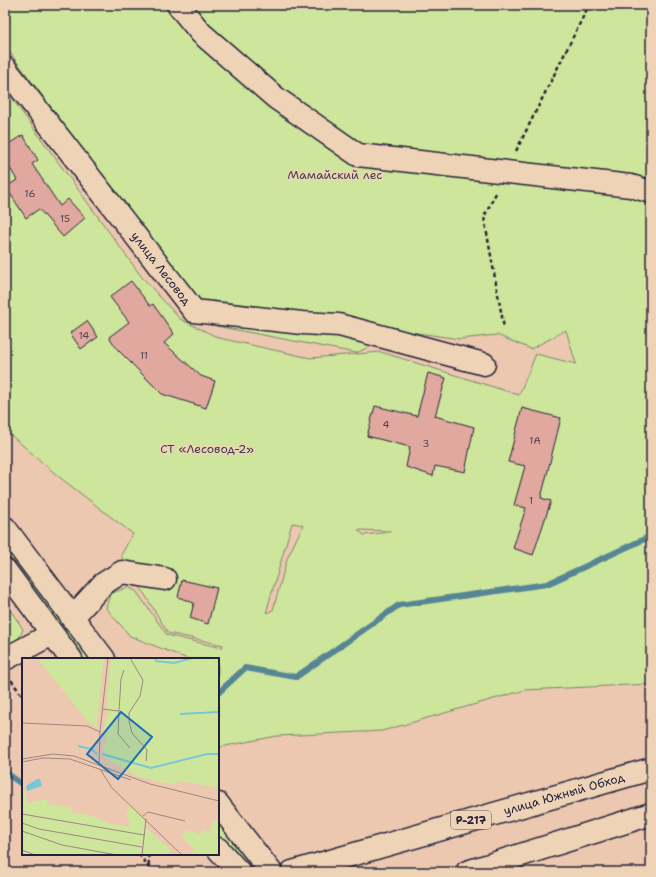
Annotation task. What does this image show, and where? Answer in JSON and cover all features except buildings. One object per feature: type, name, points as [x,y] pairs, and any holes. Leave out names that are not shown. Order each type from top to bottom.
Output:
[{"type":"street","points":[[178,5],[201,33],[276,98],[358,155],[631,186],[651,192]]},
{"type":"street","name":"улица Лесовод","points":[[5,68],[194,311],[302,323],[339,325],[484,364]]},
{"type":"street","points":[[5,528],[103,658]]},
{"type":"street","points":[[5,570],[70,658]]},
{"type":"street","points":[[72,618],[103,584],[122,572],[165,579]]},
{"type":"street","points":[[6,667],[52,634]]},
{"type":"street","name":"улица Южный Обход","points":[[292,872],[651,769]]},
{"type":"street","points":[[219,805],[271,872]]},
{"type":"street","points":[[467,872],[651,814]]},
{"type":"street","points":[[219,850],[239,872]]},
{"type":"path","points":[[6,667],[22,695]]},
{"type":"path","points":[[140,855],[152,872]]},
{"type":"path","points":[[148,855],[149,867]]},
{"type":"green space","name":"Мамайский лес","points":[[5,5],[651,5],[651,684],[525,690],[382,731],[277,736],[220,747],[219,658],[185,658],[130,636],[106,608],[110,594],[128,587],[136,591],[167,635],[222,648],[223,645],[168,633],[121,555],[133,534],[58,476],[5,430],[5,89],[141,276],[180,319],[219,338],[310,358],[381,352],[519,395],[536,354],[576,364],[566,330],[531,349],[497,335],[460,339],[404,331],[356,353],[216,326],[5,46]],"holes":[[[292,523],[303,525],[287,559],[273,610],[266,613]],[[358,530],[391,531],[364,535]]]},
{"type":"green space","points":[[5,537],[96,658],[78,658],[5,559]]},
{"type":"green space","points":[[5,602],[23,629],[14,642],[5,647]]},
{"type":"green space","points":[[219,819],[251,864],[244,869],[219,839]]},
{"type":"waterway","points":[[219,692],[245,668],[296,677],[399,605],[547,584],[651,536]]},
{"type":"waterway","points":[[5,772],[22,784]]},
{"type":"park label","name":"СТ «Лесовод-2»","points":[[207,449]]}]
